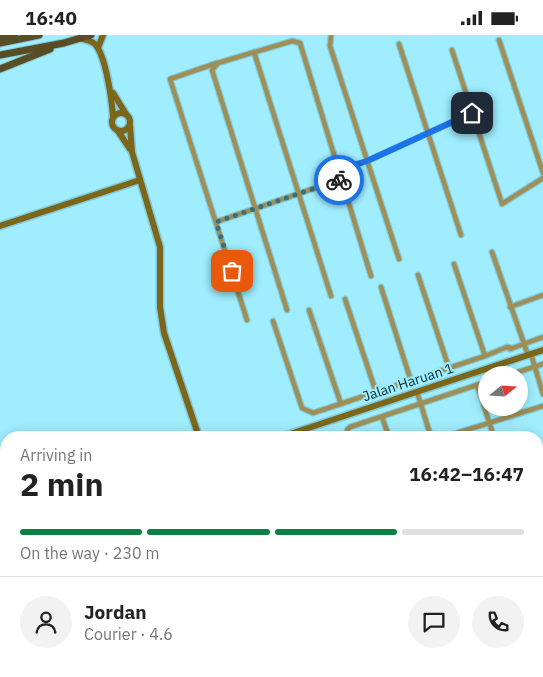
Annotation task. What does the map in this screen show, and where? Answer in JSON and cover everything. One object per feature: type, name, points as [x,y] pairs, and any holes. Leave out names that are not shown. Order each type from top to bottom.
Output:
[{"type":"main road","points":[[0,37],[38,35]]},
{"type":"main road","points":[[0,43],[38,35]]},
{"type":"main road","points":[[0,69],[64,43],[91,35]]},
{"type":"main road","points":[[0,55],[64,43]]},
{"type":"street","points":[[98,48],[103,35]]},
{"type":"street","points":[[331,35],[330,46],[399,259]]},
{"type":"street","points":[[80,38],[91,41],[98,48],[111,90],[112,125],[132,152]]},
{"type":"street","points":[[499,40],[543,173]]},
{"type":"street","points":[[248,321],[170,79],[292,41],[300,43],[371,276]]},
{"type":"street","points":[[399,44],[461,235]]},
{"type":"street","points":[[452,49],[502,204],[543,178]]},
{"type":"street","points":[[254,52],[331,297]]},
{"type":"street","points":[[218,63],[212,70],[287,309]]},
{"type":"street","points":[[111,90],[129,118],[132,152],[160,247],[160,307],[164,333],[198,431]]},
{"type":"street","points":[[338,170],[367,161],[472,113]]},
{"type":"street","points":[[113,117],[118,114],[126,114]]},
{"type":"street","points":[[118,131],[126,130],[130,126]]},
{"type":"street","points":[[216,222],[342,179]]},
{"type":"street","points":[[0,225],[140,180]]},
{"type":"street","points":[[492,252],[523,344],[534,367],[543,394]]},
{"type":"street","points":[[454,264],[485,357]]},
{"type":"street","points":[[418,275],[449,369]]},
{"type":"street","points":[[380,287],[411,381]]},
{"type":"street","points":[[510,307],[543,295]]},
{"type":"street","points":[[345,299],[376,392]]},
{"type":"street","points":[[309,310],[341,403]]},
{"type":"street","points":[[273,321],[302,407],[313,413],[543,337]]},
{"type":"street","points":[[512,348],[516,359]]},
{"type":"street","name":"Jalan Haruan 1","points":[[309,431],[417,392],[543,350]]},
{"type":"street","points":[[528,369],[543,364]]},
{"type":"street","points":[[348,431],[348,428],[477,385],[492,431]]},
{"type":"street","points":[[417,392],[429,431]]},
{"type":"street","points":[[463,431],[543,406]]},
{"type":"street","points":[[382,417],[387,431]]},
{"type":"way so far","points":[[232,271],[216,222],[339,180]]},
{"type":"route","points":[[339,180],[342,179],[338,170],[367,161],[472,113]]}]
